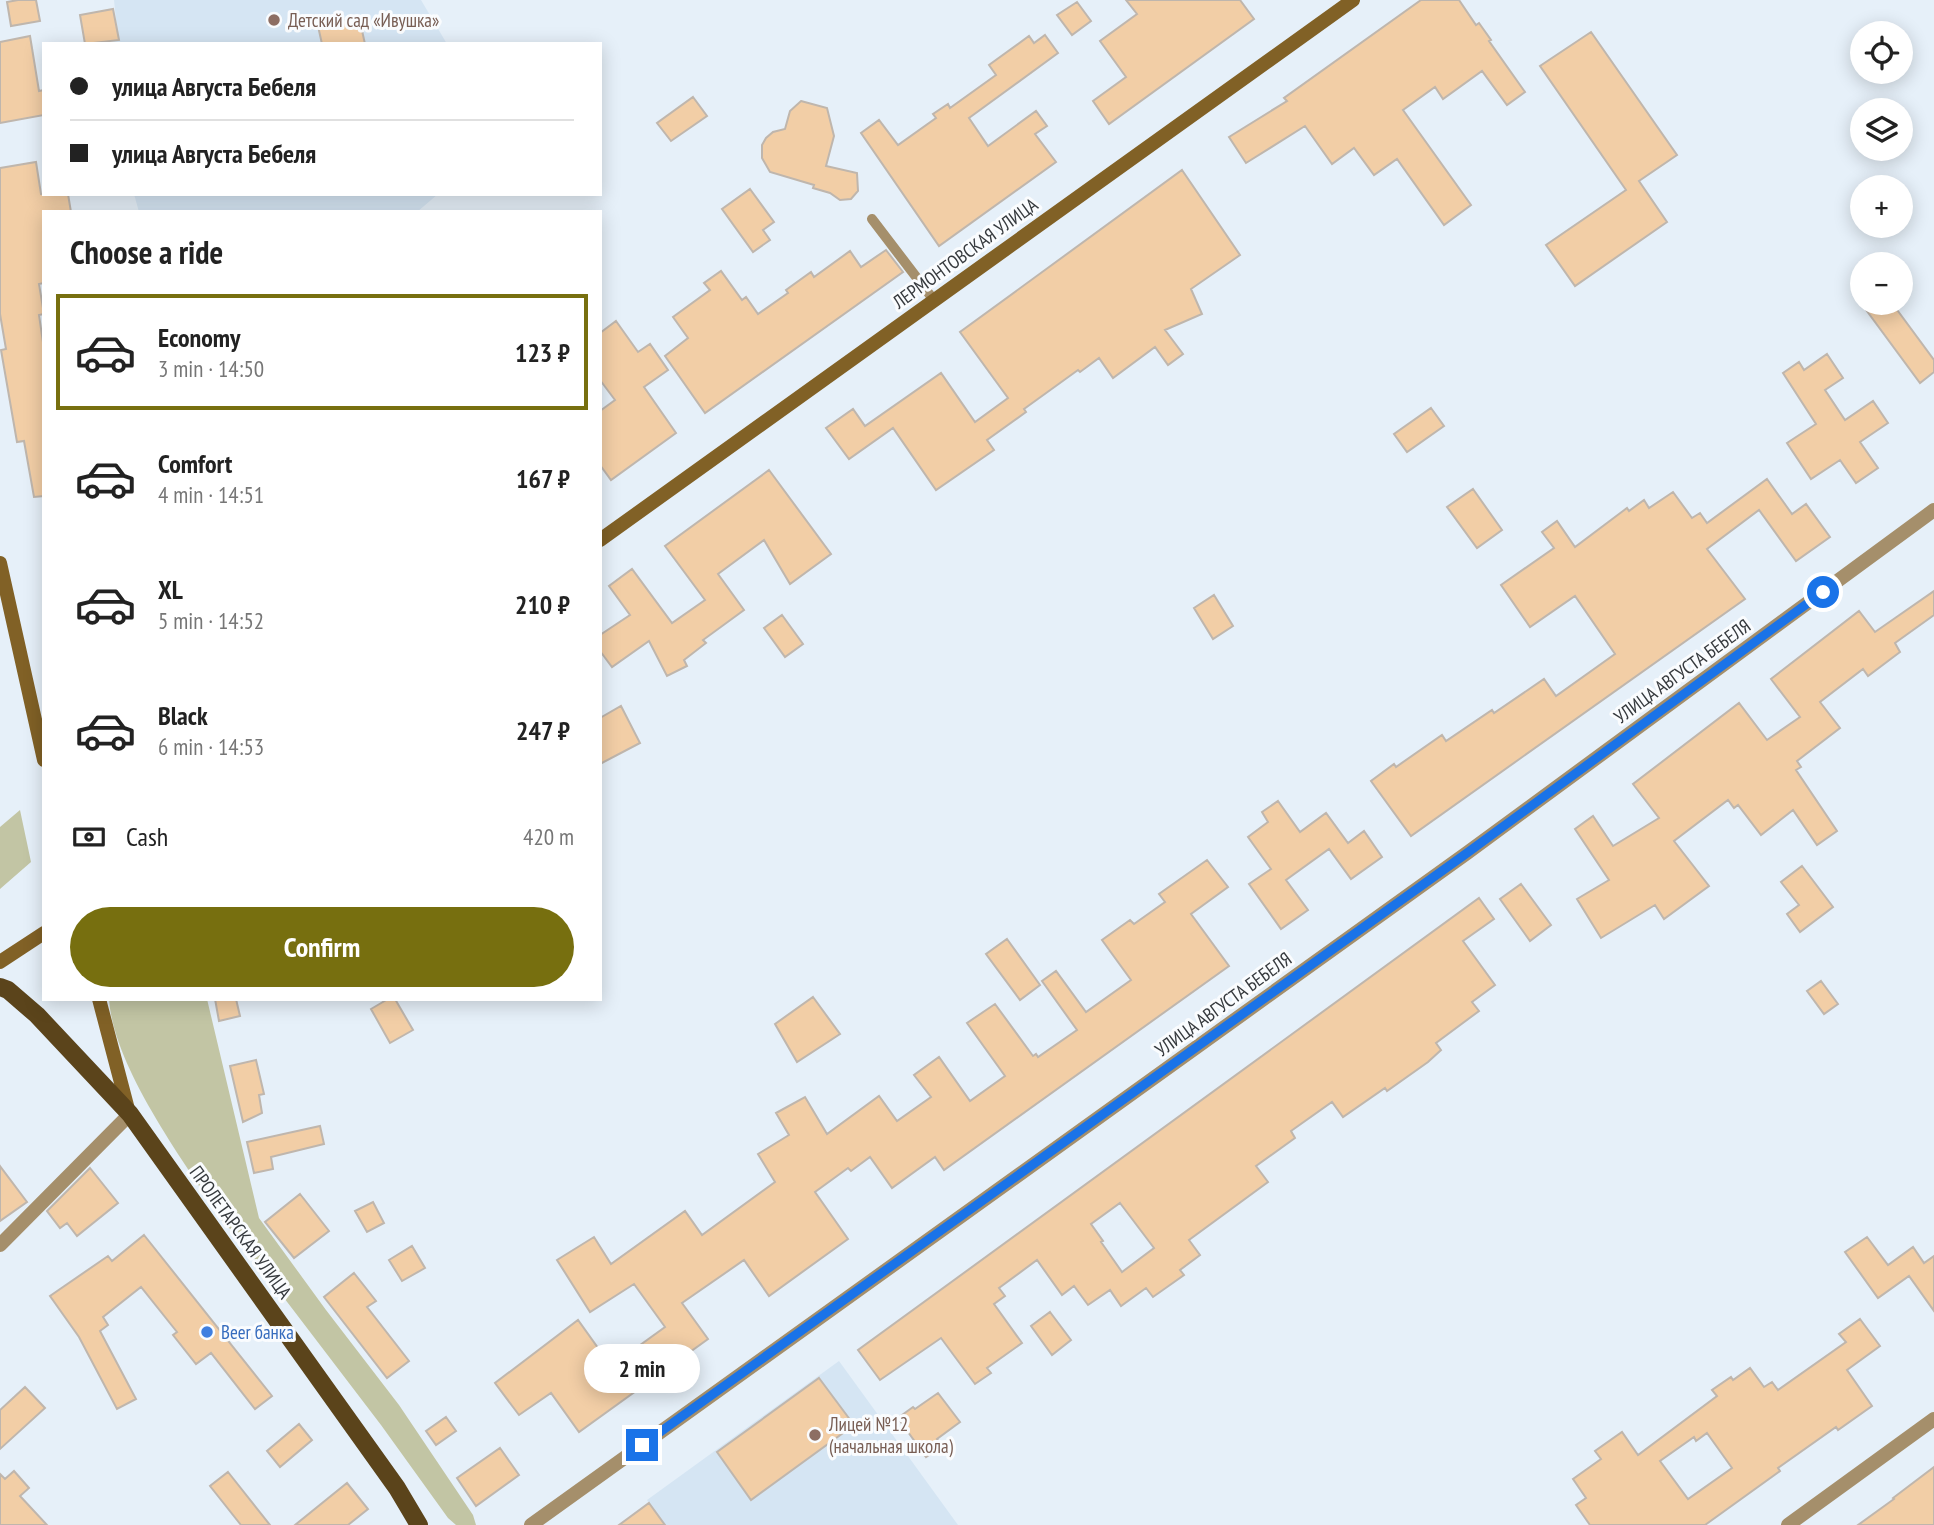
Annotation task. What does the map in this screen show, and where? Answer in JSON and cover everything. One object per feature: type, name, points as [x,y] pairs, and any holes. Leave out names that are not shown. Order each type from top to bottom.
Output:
[{"type":"main road","name":"ЛЕРМОНТОВСКАЯ УЛИЦА","points":[[602,539],[1353,0]]},
{"type":"main road","points":[[0,562],[42,751]]},
{"type":"main road","points":[[0,962],[42,934]]},
{"type":"main road","name":"ПРОЛЕТАРСКАЯ УЛИЦА","points":[[0,987],[8,990],[37,1015],[130,1114],[397,1488],[418,1525]]},
{"type":"main road","points":[[100,1001],[130,1114]]},
{"type":"street","name":"УЛИЦА АВГУСТА БЕБЕЛЯ","points":[[531,1525],[1467,853],[1934,510]]},
{"type":"street","points":[[0,1245],[130,1114]]},
{"type":"street","points":[[1787,1525],[1934,1419]]},
{"type":"lane","points":[[872,219],[933,299]]},
{"type":"shaded area","name":"Детский сад «Ивушка»","points":[[114,0],[421,0],[446,42],[107,42],[118,40]]},
{"type":"shaded area","points":[[135,196],[436,196],[419,210],[138,210]]},
{"type":"shaded area","name":"Лицей №12 (начальная школа)","points":[[839,1361],[958,1525],[665,1525],[647,1500]]},
{"type":"green space","points":[[20,810],[31,862],[0,889],[0,827]]},
{"type":"green space","points":[[109,1001],[207,1001],[259,1218],[399,1405],[473,1515],[476,1525],[456,1525],[448,1518],[381,1425],[233,1231],[225,1225],[173,1146],[138,1086],[114,1027]]},
{"type":"building","points":[[36,0],[40,21],[11,26],[7,2]]},
{"type":"building","points":[[1126,0],[1240,0],[1254,19],[1109,124],[1093,101],[1126,77],[1100,41],[1137,14]]},
{"type":"building","points":[[1421,0],[1459,0],[1476,25],[1479,23],[1525,92],[1507,105],[1482,71],[1443,99],[1435,87],[1403,110],[1471,205],[1444,225],[1397,159],[1374,175],[1354,148],[1332,164],[1305,126],[1246,163],[1229,137],[1287,101],[1284,98]]},
{"type":"building","points":[[1077,2],[1091,21],[1072,35],[1057,15]]},
{"type":"building","points":[[113,9],[119,40],[85,42],[80,15]]},
{"type":"building","points":[[359,17],[365,42],[322,42],[318,26]]},
{"type":"building","points":[[1591,32],[1677,155],[1639,181],[1667,222],[1575,286],[1546,245],[1626,190],[1540,66]]},
{"type":"building","points":[[1045,35],[1058,53],[969,118],[988,146],[1036,111],[1047,126],[1035,134],[1056,162],[939,246],[861,133],[879,120],[898,145],[936,118],[933,114],[948,104],[950,108],[996,75],[989,65],[1029,36],[1034,43]]},
{"type":"building","points":[[30,36],[39,91],[42,90],[42,115],[0,123],[0,42]]},
{"type":"building","points":[[693,97],[707,116],[671,141],[657,123]]},
{"type":"building","points":[[801,101],[827,108],[834,136],[826,166],[857,173],[858,191],[851,199],[840,200],[830,193],[813,188],[814,185],[770,172],[762,158],[762,145],[766,138],[773,132],[785,129],[790,111]]},
{"type":"building","points":[[36,162],[42,196],[68,196],[71,210],[42,210],[42,283],[39,284],[42,314],[39,315],[42,335],[42,496],[34,497],[24,441],[17,442],[1,350],[6,349],[0,314],[0,168]]},
{"type":"building","points":[[1182,170],[1240,255],[1191,289],[1202,314],[1165,330],[1183,354],[1168,365],[1155,347],[1113,378],[1099,358],[1024,409],[1026,412],[987,440],[994,450],[936,490],[893,428],[849,459],[826,428],[853,409],[865,426],[941,373],[975,422],[1008,398],[960,332]]},
{"type":"building","points":[[750,189],[774,222],[763,230],[770,240],[753,252],[722,209]]},
{"type":"building","points":[[886,250],[903,272],[705,413],[665,356],[688,338],[673,317],[710,290],[704,283],[721,271],[742,300],[746,297],[758,314],[788,293],[786,290],[811,272],[814,277],[850,251],[861,267]]},
{"type":"building","points":[[1870,315],[1901,315],[1934,360],[1934,372],[1920,383]]},
{"type":"building","points":[[616,321],[638,352],[650,344],[668,370],[644,387],[676,433],[611,480],[602,468],[602,410],[615,400],[602,383],[602,332]]},
{"type":"building","points":[[1827,354],[1843,378],[1825,390],[1845,420],[1873,401],[1888,423],[1860,442],[1878,468],[1856,483],[1840,460],[1811,479],[1787,443],[1816,424],[1783,373],[1799,362],[1804,370]]},
{"type":"building","points":[[1431,408],[1444,426],[1407,452],[1394,434]]},
{"type":"building","points":[[769,470],[831,554],[790,584],[764,540],[718,574],[744,610],[703,640],[706,643],[684,660],[687,666],[667,676],[649,641],[612,667],[602,654],[602,634],[630,615],[609,586],[632,569],[672,623],[705,600],[665,546]]},
{"type":"building","points":[[1767,479],[1792,514],[1806,504],[1830,537],[1796,561],[1759,510],[1707,549],[1745,599],[1411,836],[1371,781],[1442,735],[1446,741],[1492,710],[1494,713],[1544,679],[1556,696],[1615,654],[1575,596],[1530,627],[1501,585],[1554,548],[1542,532],[1557,521],[1575,547],[1627,508],[1629,511],[1644,500],[1649,508],[1673,492],[1692,518],[1700,513],[1707,523]]},
{"type":"building","points":[[1473,489],[1502,530],[1477,548],[1447,507]]},
{"type":"building","points":[[1934,591],[1934,615],[1895,643],[1900,652],[1868,676],[1863,669],[1820,702],[1840,728],[1797,761],[1801,767],[1796,770],[1837,831],[1817,845],[1793,810],[1761,835],[1738,805],[1734,808],[1728,800],[1674,841],[1709,886],[1664,919],[1655,905],[1601,938],[1577,899],[1609,880],[1575,829],[1593,816],[1613,846],[1659,818],[1633,784],[1739,703],[1767,740],[1800,717],[1771,679],[1859,611],[1875,632]]},
{"type":"building","points":[[1214,595],[1233,626],[1213,639],[1194,608]]},
{"type":"building","points":[[782,615],[803,644],[785,657],[764,628]]},
{"type":"building","points":[[621,706],[640,743],[602,763],[602,717]]},
{"type":"building","points":[[1278,801],[1300,832],[1326,813],[1348,843],[1364,831],[1382,857],[1351,879],[1329,849],[1286,880],[1308,910],[1281,929],[1249,884],[1271,869],[1248,837],[1268,822],[1262,812]]},
{"type":"building","points":[[1207,860],[1228,887],[1191,914],[1229,966],[944,1170],[935,1157],[892,1188],[870,1157],[851,1171],[848,1168],[815,1192],[848,1239],[769,1296],[744,1260],[682,1303],[708,1339],[579,1432],[551,1393],[519,1415],[495,1383],[578,1320],[611,1366],[665,1327],[634,1284],[590,1312],[557,1260],[594,1237],[611,1264],[685,1211],[702,1235],[775,1182],[758,1154],[789,1135],[776,1113],[805,1097],[827,1134],[879,1096],[897,1121],[931,1097],[914,1075],[939,1057],[970,1101],[1005,1076],[967,1023],[995,1004],[1033,1056],[1036,1054],[1038,1057],[1077,1030],[1042,981],[1056,971],[1086,1012],[1131,980],[1102,940],[1130,920],[1134,924],[1165,902],[1159,894]]},
{"type":"building","points":[[1802,866],[1833,907],[1800,932],[1787,914],[1799,905],[1781,882]]},
{"type":"building","points":[[1521,884],[1551,925],[1530,941],[1500,899]]},
{"type":"building","points":[[1479,898],[1494,919],[1463,941],[1495,985],[1472,1002],[1479,1011],[1436,1043],[1441,1050],[1428,1062],[1387,1091],[1385,1088],[1343,1117],[1332,1102],[1291,1131],[1295,1138],[1256,1166],[1268,1182],[1189,1240],[1200,1255],[1180,1270],[1184,1275],[1153,1297],[1146,1288],[1121,1306],[1110,1290],[1088,1305],[1074,1286],[1062,1295],[1037,1260],[999,1288],[1005,1296],[994,1304],[1022,1343],[987,1368],[991,1373],[975,1384],[941,1338],[880,1380],[858,1350]],"holes":[[[1120,1203],[1154,1248],[1122,1272],[1091,1224]]]},
{"type":"building","points":[[1007,939],[1040,985],[1020,1000],[986,954]]},
{"type":"building","points":[[1821,981],[1838,1004],[1824,1014],[1807,991]]},
{"type":"building","points":[[813,997],[840,1034],[797,1062],[775,1024]]},
{"type":"building","points":[[215,1001],[236,1001],[240,1016],[219,1021]]},
{"type":"building","points":[[385,1001],[396,1001],[413,1030],[390,1043],[371,1009]]},
{"type":"building","points":[[256,1060],[264,1094],[259,1095],[262,1113],[243,1122],[230,1066]]},
{"type":"building","points":[[320,1126],[324,1144],[271,1157],[273,1169],[254,1173],[247,1142]]},
{"type":"building","points":[[0,1166],[27,1202],[0,1221]]},
{"type":"building","points":[[90,1168],[118,1203],[77,1236],[67,1223],[60,1228],[47,1211]]},
{"type":"building","points":[[300,1194],[329,1231],[294,1258],[265,1222]]},
{"type":"building","points":[[373,1202],[384,1223],[367,1232],[355,1211]]},
{"type":"building","points":[[144,1235],[272,1396],[255,1409],[211,1353],[196,1364],[173,1335],[177,1332],[141,1287],[103,1317],[108,1325],[100,1331],[136,1399],[117,1409],[79,1337],[50,1296],[108,1256],[112,1261]]},
{"type":"building","points":[[1867,1237],[1888,1265],[1913,1247],[1924,1263],[1934,1256],[1934,1311],[1909,1276],[1878,1298],[1845,1252]]},
{"type":"building","points":[[412,1246],[425,1268],[402,1281],[389,1260]]},
{"type":"building","points":[[354,1273],[376,1301],[367,1307],[409,1361],[387,1378],[324,1297]]},
{"type":"building","points":[[1050,1312],[1071,1340],[1052,1355],[1031,1326]]},
{"type":"building","points":[[1860,1319],[1880,1346],[1847,1370],[1872,1406],[1838,1430],[1836,1427],[1778,1468],[1780,1471],[1705,1525],[1590,1525],[1576,1505],[1586,1498],[1573,1479],[1601,1459],[1595,1451],[1622,1432],[1638,1455],[1717,1396],[1712,1390],[1750,1368],[1764,1387],[1772,1382],[1778,1390],[1846,1342],[1839,1334]],"holes":[[[1707,1433],[1732,1468],[1688,1499],[1660,1461],[1694,1437],[1696,1441]]]},
{"type":"building","points":[[819,1378],[854,1425],[751,1500],[717,1452]]},
{"type":"building","points":[[25,1387],[45,1408],[0,1449],[0,1410]]},
{"type":"building","points":[[938,1393],[960,1422],[937,1439],[942,1446],[926,1457],[898,1418]]},
{"type":"building","points":[[446,1417],[456,1431],[436,1445],[426,1431]]},
{"type":"building","points":[[299,1424],[312,1440],[280,1467],[267,1451]]},
{"type":"building","points":[[500,1448],[519,1475],[476,1506],[457,1478]]},
{"type":"building","points":[[1934,1467],[1934,1525],[1858,1525],[1894,1499]]},
{"type":"building","points":[[14,1471],[29,1488],[20,1496],[47,1525],[0,1525],[0,1474],[5,1479]]},
{"type":"building","points":[[228,1472],[270,1525],[241,1525],[210,1486]]},
{"type":"building","points":[[347,1483],[368,1509],[348,1525],[295,1525]]},
{"type":"building","points":[[649,1503],[665,1525],[619,1525]]},
{"type":"place","name":"Детский сад «Ивушка»","points":[[274,20]]},
{"type":"place","name":"Beer банка","points":[[207,1332]]},
{"type":"place","name":"Лицей №12 (начальная школа)","points":[[815,1435]]},
{"type":"route","points":[[642,1445],[1467,853],[1823,592]]}]
